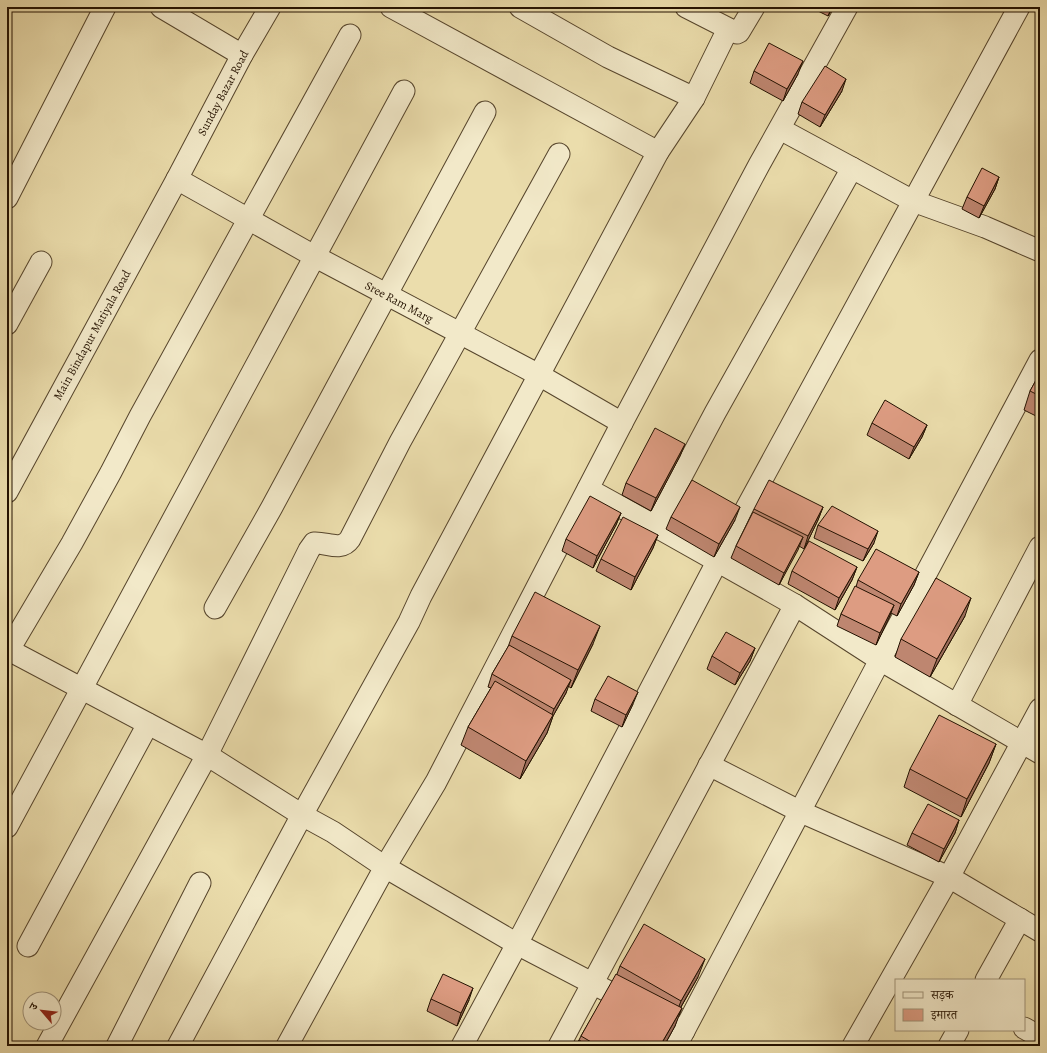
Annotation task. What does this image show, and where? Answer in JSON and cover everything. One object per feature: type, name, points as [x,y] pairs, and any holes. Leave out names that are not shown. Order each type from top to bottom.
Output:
[{"type":"street","points":[[7,198],[105,7]]},
{"type":"street","points":[[161,7],[242,55]]},
{"type":"street","name":"Sunday Bazar Road","points":[[177,179],[242,55],[270,7]]},
{"type":"street","points":[[390,7],[658,152]]},
{"type":"street","points":[[520,7],[608,57],[694,98]]},
{"type":"street","points":[[686,7],[735,33],[739,32],[754,7]]},
{"type":"street","points":[[287,1046],[385,867],[436,782],[622,423],[755,172],[846,7]]},
{"type":"street","points":[[462,1046],[717,562],[1019,7]]},
{"type":"street","points":[[178,1046],[302,815],[409,622],[421,596],[658,152],[694,98],[728,30]]},
{"type":"street","points":[[350,35],[140,416],[72,543],[8,651],[82,688],[207,755],[302,815],[333,832],[385,867],[517,944],[593,983],[680,1038],[1040,360]]},
{"type":"street","points":[[7,827],[404,91]]},
{"type":"street","points":[[215,608],[272,506],[385,294],[485,112]]},
{"type":"street","points":[[780,129],[913,201],[1038,244]]},
{"type":"street","points":[[47,1046],[207,755],[309,550],[314,543],[321,542],[340,546],[346,544],[350,539],[400,442],[559,154]]},
{"type":"street","points":[[655,526],[715,413],[852,168]]},
{"type":"street","name":"Sree Ram Marg","points":[[177,179],[314,256],[539,375],[622,423]]},
{"type":"street","name":"Main Bindapur Matiyala Road","points":[[7,492],[177,179]]},
{"type":"street","points":[[7,324],[41,262]]},
{"type":"street","points":[[588,489],[795,605],[880,660],[1040,753]]},
{"type":"street","points":[[957,705],[1040,547]]},
{"type":"street","points":[[559,1046],[795,605]]},
{"type":"street","points":[[853,1046],[949,877],[1040,709]]},
{"type":"street","points":[[28,946],[148,724]]},
{"type":"street","points":[[709,765],[800,812],[949,877],[1034,924],[987,979]]},
{"type":"street","points":[[118,1046],[200,883]]},
{"type":"street","points":[[1025,1028],[1040,1036]]},
{"type":"street","points":[[949,1046],[957,1031]]},
{"type":"building","points":[[769,43],[803,61],[787,89],[754,71]]},
{"type":"building","points":[[825,66],[846,79],[825,115],[802,102]]},
{"type":"building","points":[[982,168],[999,177],[984,206],[967,197]]},
{"type":"building","points":[[1040,373],[1040,396],[1030,391]]},
{"type":"building","points":[[885,400],[927,425],[914,447],[872,423]]},
{"type":"building","points":[[655,428],[685,444],[656,498],[626,483]]},
{"type":"building","points":[[692,480],[740,507],[719,544],[671,517]]},
{"type":"building","points":[[769,480],[823,507],[808,536],[754,509]]},
{"type":"building","points":[[590,496],[621,513],[597,556],[566,539]]},
{"type":"building","points":[[832,506],[878,531],[868,549],[818,525]]},
{"type":"building","points":[[753,512],[803,537],[784,573],[736,546]]},
{"type":"building","points":[[623,517],[658,535],[635,577],[601,559]]},
{"type":"building","points":[[809,541],[857,567],[839,598],[792,571]]},
{"type":"building","points":[[876,549],[919,572],[901,604],[858,580]]},
{"type":"building","points":[[936,578],[971,598],[937,659],[901,639]]},
{"type":"building","points":[[855,586],[894,605],[880,633],[841,614]]},
{"type":"building","points":[[535,592],[600,626],[578,670],[512,636]]},
{"type":"building","points":[[726,632],[755,648],[740,673],[712,656]]},
{"type":"building","points":[[509,645],[571,680],[554,709],[492,674]]},
{"type":"building","points":[[608,676],[638,692],[626,715],[595,699]]},
{"type":"building","points":[[495,681],[553,715],[526,761],[468,727]]},
{"type":"building","points":[[939,715],[996,744],[967,799],[910,769]]},
{"type":"building","points":[[928,804],[959,820],[944,849],[912,833]]},
{"type":"building","points":[[644,924],[705,959],[681,1001],[620,966]]},
{"type":"building","points":[[7,971],[10,973],[7,978]]},
{"type":"building","points":[[443,974],[473,988],[461,1013],[431,999]]},
{"type":"building","points":[[616,974],[682,1008],[660,1046],[598,1046],[581,1036]]},
{"type":"building","points":[[579,1040],[589,1046],[576,1046]]}]
